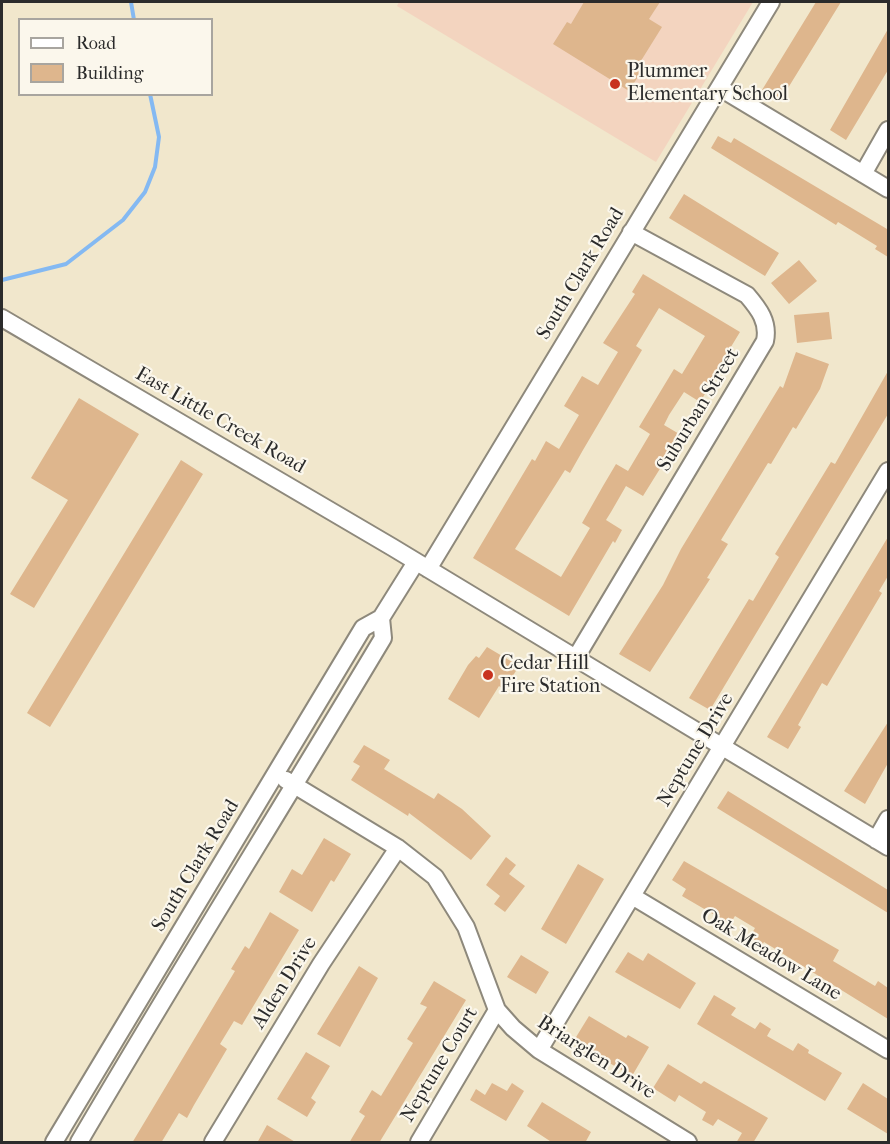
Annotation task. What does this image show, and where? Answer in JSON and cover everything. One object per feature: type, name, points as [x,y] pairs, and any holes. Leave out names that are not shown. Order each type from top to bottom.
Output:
[{"type":"street","name":"South Clark Road","points":[[54,1143],[363,628],[381,618],[422,565],[632,232],[771,2]]},
{"type":"street","points":[[720,88],[888,189]]},
{"type":"street","points":[[862,174],[888,130]]},
{"type":"street","name":"Suburban Street","points":[[575,659],[765,341],[767,331],[760,311],[747,295],[632,232]]},
{"type":"street","name":"East Little Creek Road","points":[[2,318],[422,565],[882,843]]},
{"type":"street","name":"Neptune Drive","points":[[539,1050],[888,471]]},
{"type":"street","name":"South Clark Road","points":[[79,1143],[192,950],[295,786],[382,638],[381,618]]},
{"type":"street","name":"Briarglen Drive","points":[[275,774],[398,848],[435,877],[452,901],[466,927],[497,1010],[513,1028],[539,1050],[688,1143]]},
{"type":"street","points":[[882,843],[888,819]]},
{"type":"street","name":"Alden Drive","points":[[213,1143],[321,964],[398,848]]},
{"type":"street","name":"Oak Meadow Lane","points":[[632,896],[888,1050]]},
{"type":"street","name":"Neptune Court","points":[[419,1143],[497,1010]]},
{"type":"shaded area","name":"Plummer Elementary School","points":[[399,2],[753,2],[656,162],[397,6]]},
{"type":"building","points":[[584,2],[660,2],[649,19],[662,27],[639,64],[644,67],[629,91],[553,44],[567,22],[571,24]]},
{"type":"building","points":[[816,2],[841,2],[780,101],[762,90]]},
{"type":"building","points":[[888,29],[888,70],[846,140],[830,130]]},
{"type":"building","points":[[718,136],[731,143],[734,138],[887,229],[888,227],[888,257],[875,249],[877,246],[838,222],[836,225],[711,148]]},
{"type":"building","points":[[684,194],[779,253],[765,276],[669,218]]},
{"type":"building","points":[[799,260],[817,281],[789,304],[771,283]]},
{"type":"building","points":[[643,274],[740,332],[700,402],[684,392],[669,415],[664,425],[681,435],[643,496],[626,486],[606,520],[622,530],[615,543],[613,541],[569,616],[473,558],[532,459],[535,461],[546,441],[559,449],[579,415],[564,406],[582,376],[598,385],[618,352],[603,343],[635,294],[632,292]],"holes":[[[659,308],[705,336],[682,374],[674,369],[639,427],[650,434],[628,471],[616,464],[582,523],[590,528],[561,577],[515,549],[565,470],[570,473],[642,350],[636,346]]]},
{"type":"building","points":[[829,312],[832,339],[797,343],[794,315]]},
{"type":"building","points":[[796,352],[829,364],[820,389],[796,429],[793,427],[771,464],[768,463],[721,540],[728,544],[707,578],[710,579],[650,672],[619,654],[663,585],[681,549],[780,386],[783,388]]},
{"type":"building","points":[[888,371],[888,414],[710,710],[689,698],[749,599],[753,601],[779,557],[775,554],[831,462],[835,464]]},
{"type":"building","points":[[79,398],[139,434],[34,608],[10,594],[68,500],[31,478]]},
{"type":"building","points":[[181,460],[203,474],[50,727],[27,713]]},
{"type":"building","points":[[888,537],[888,576],[879,591],[882,593],[827,686],[822,683],[798,725],[801,727],[788,749],[767,737]]},
{"type":"building","name":"Cedar Hill Fire Station","points":[[487,647],[519,666],[504,690],[499,686],[479,718],[448,699],[468,665],[476,656],[479,658]]},
{"type":"building","points":[[888,722],[888,763],[865,804],[844,791]]},
{"type":"building","points":[[364,745],[390,760],[384,769],[434,799],[438,793],[462,809],[491,836],[471,860],[409,813],[408,816],[351,780],[360,766],[353,762]]},
{"type":"building","points":[[728,791],[888,890],[888,913],[717,808]]},
{"type":"building","points":[[324,838],[351,854],[334,882],[331,880],[312,912],[279,892],[292,869],[302,875]]},
{"type":"building","points":[[506,857],[516,865],[509,874],[525,886],[505,912],[494,904],[500,896],[486,885]]},
{"type":"building","points":[[684,861],[839,950],[833,961],[875,986],[878,981],[888,988],[888,1019],[764,942],[762,945],[750,937],[755,928],[735,916],[730,924],[682,896],[686,889],[672,880]]},
{"type":"building","points":[[578,864],[604,879],[566,944],[541,929]]},
{"type":"building","points":[[270,912],[299,930],[242,1025],[234,1021],[220,1044],[227,1049],[187,1118],[179,1113],[161,1143],[132,1143],[235,971],[231,969],[245,946],[249,949]]},
{"type":"building","points":[[628,952],[643,961],[648,953],[696,983],[680,1009],[615,972]]},
{"type":"building","points":[[521,955],[549,972],[536,994],[507,977]]},
{"type":"building","points":[[359,966],[378,978],[340,1047],[317,1034]]},
{"type":"building","points":[[434,981],[466,1000],[379,1143],[349,1143],[365,1116],[359,1112],[372,1090],[381,1096],[413,1043],[407,1039],[427,1007],[420,1004]]},
{"type":"building","points":[[714,995],[736,1008],[731,1015],[755,1029],[760,1022],[771,1029],[767,1036],[793,1051],[798,1043],[809,1050],[808,1053],[842,1073],[825,1101],[697,1024]]},
{"type":"building","points":[[589,1016],[626,1038],[628,1035],[649,1047],[632,1076],[573,1042]]},
{"type":"building","points":[[306,1052],[330,1066],[311,1098],[316,1102],[307,1117],[277,1099]]},
{"type":"building","points":[[668,1064],[701,1084],[704,1081],[768,1118],[753,1143],[736,1143],[742,1133],[718,1119],[713,1126],[702,1120],[706,1112],[679,1095],[675,1102],[653,1088]]},
{"type":"building","points":[[492,1083],[507,1091],[512,1083],[524,1091],[506,1121],[470,1100],[476,1089],[485,1095]]},
{"type":"building","points":[[863,1083],[888,1099],[888,1134],[847,1109]]},
{"type":"building","points":[[542,1102],[591,1132],[585,1143],[553,1143],[527,1126]]},
{"type":"building","points":[[267,1125],[297,1143],[257,1143]]},
{"type":"waterway","points":[[131,2],[134,18]]},
{"type":"waterway","points":[[2,280],[66,264],[123,220],[145,192],[155,167],[159,137],[150,96]]},
{"type":"place","name":"Plummer Elementary School","points":[[615,84]]},
{"type":"place","name":"Cedar Hill Fire Station","points":[[488,675]]}]
